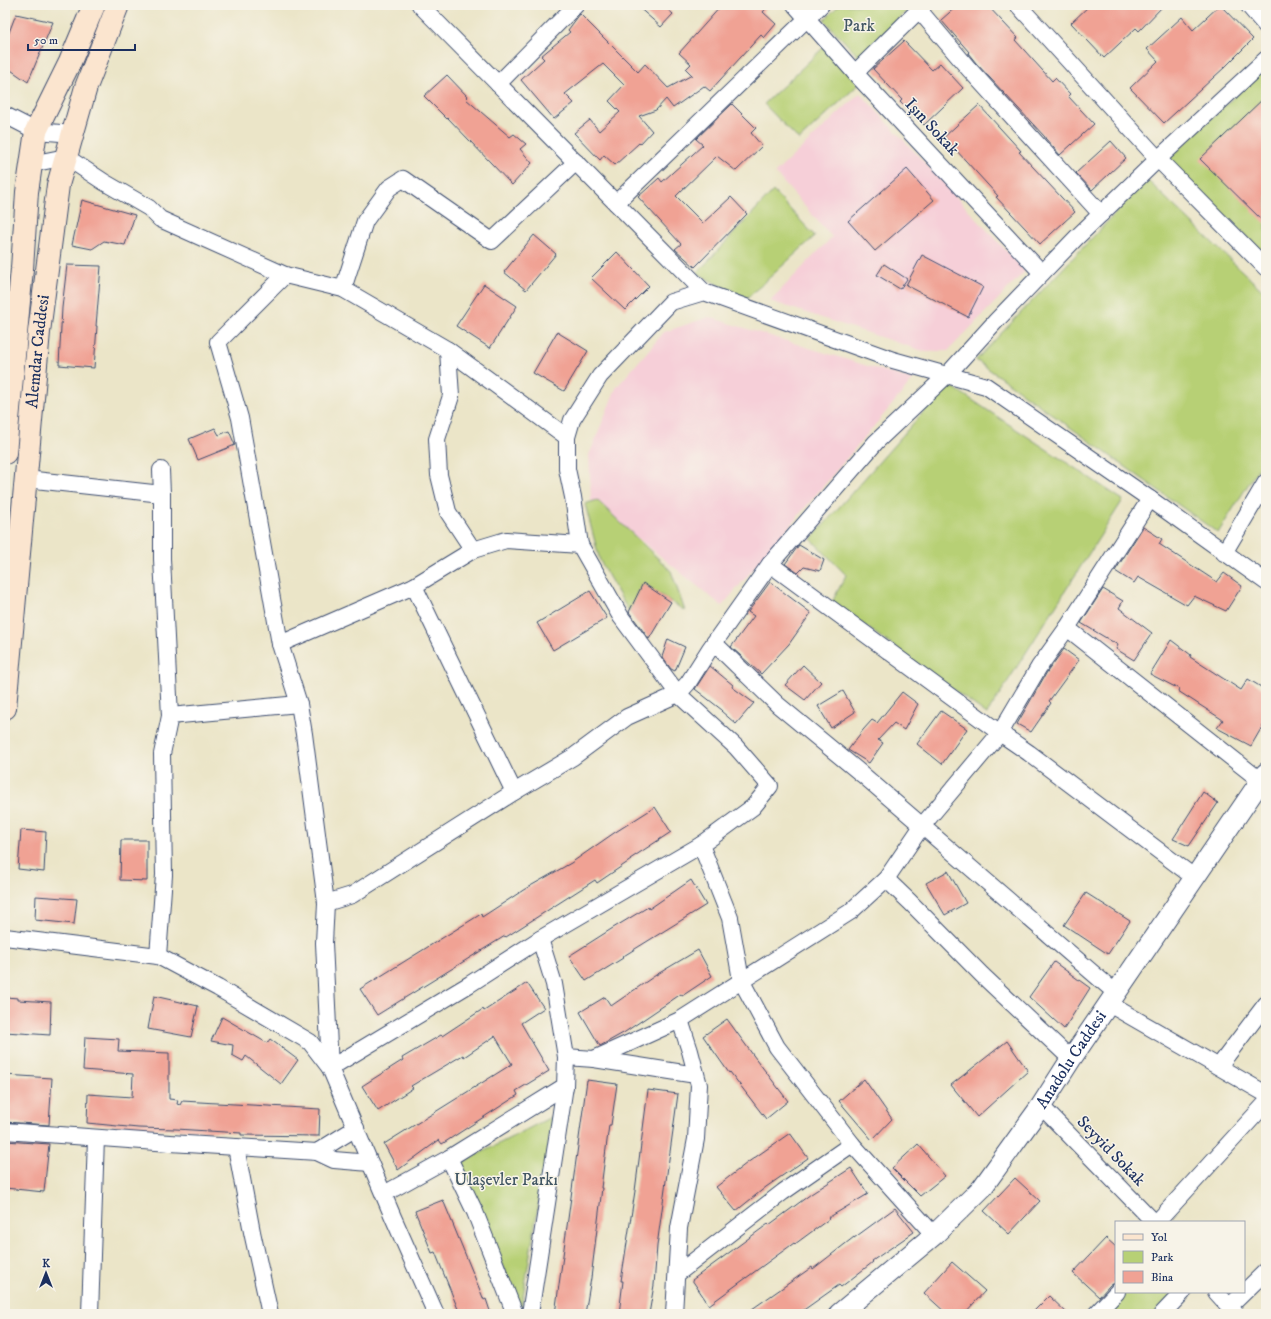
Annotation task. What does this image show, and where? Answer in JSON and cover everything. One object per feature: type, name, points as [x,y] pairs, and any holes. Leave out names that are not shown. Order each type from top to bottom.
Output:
[{"type":"main road","name":"Alemdar Caddesi","points":[[5,453],[22,269],[27,192],[36,130],[70,62],[94,5]]},
{"type":"main road","name":"Alemdar Caddesi","points":[[5,708],[39,332],[58,185],[86,87],[118,5]]},
{"type":"street","points":[[420,5],[704,292],[893,360],[986,386],[1150,498],[1266,582]]},
{"type":"street","points":[[498,84],[576,5]]},
{"type":"street","name":"Işın Sokak","points":[[795,5],[855,73],[1042,274]]},
{"type":"street","points":[[616,203],[821,5]]},
{"type":"street","points":[[1018,5],[1158,159],[1266,268]]},
{"type":"street","points":[[1248,5],[1266,26]]},
{"type":"street","points":[[855,73],[921,8],[969,69],[1101,214]]},
{"type":"street","points":[[326,903],[352,895],[514,792],[573,757],[627,717],[678,694],[688,683],[714,643],[770,564],[876,442],[947,375],[994,322],[1101,214],[1266,59]]},
{"type":"street","points":[[5,116],[36,130],[73,134]]},
{"type":"street","points":[[31,164],[66,157],[104,182],[149,208],[160,219],[285,275],[343,289],[448,350],[568,437]]},
{"type":"street","points":[[343,289],[364,221],[389,188],[403,179],[492,241],[576,162]]},
{"type":"street","points":[[285,275],[218,342],[240,418],[280,644],[299,704],[326,903],[324,943],[330,1068]]},
{"type":"street","points":[[330,1068],[470,984],[540,939],[701,845],[754,806],[770,786],[736,747],[678,694],[621,617],[580,545],[567,469],[568,437],[572,420],[600,376],[671,302],[704,292]]},
{"type":"street","points":[[448,350],[451,396],[437,439],[439,475],[448,512],[473,550]]},
{"type":"street","points":[[158,956],[164,875],[162,754],[170,716],[162,559],[161,470]]},
{"type":"street","points":[[26,479],[162,494]]},
{"type":"street","points":[[1224,553],[1266,482]]},
{"type":"street","points":[[594,1059],[680,1020],[850,912],[886,879],[922,826],[1000,733],[1039,667],[1150,498]]},
{"type":"street","points":[[280,644],[414,586],[473,550],[506,540],[580,545]]},
{"type":"street","points":[[770,564],[1029,753],[1195,878]]},
{"type":"street","points":[[414,586],[514,792]]},
{"type":"street","points":[[1066,628],[1264,777]]},
{"type":"street","points":[[714,643],[778,705],[922,826],[1113,999],[1266,1094]]},
{"type":"street","points":[[170,716],[299,704]]},
{"type":"street","name":"Anadolu Caddesi","points":[[840,1314],[934,1235],[982,1188],[1041,1106],[1071,1059],[1264,777]]},
{"type":"street","points":[[701,845],[730,918],[741,980],[777,1046],[852,1144],[934,1235]]},
{"type":"street","points":[[886,879],[982,975],[1071,1059]]},
{"type":"street","points":[[5,937],[158,956],[218,988],[310,1042],[330,1068],[436,1314]]},
{"type":"street","points":[[530,1314],[565,1086],[566,1057],[554,984],[540,939]]},
{"type":"street","points":[[1219,1066],[1266,1004]]},
{"type":"street","points":[[674,1314],[679,1228],[696,1139],[699,1085],[680,1020]]},
{"type":"street","points":[[566,1057],[594,1059],[696,1075]]},
{"type":"street","points":[[384,1194],[449,1158],[565,1086]]},
{"type":"street","points":[[1158,1221],[1266,1104]]},
{"type":"street","name":"Seyyid Sokak","points":[[1041,1106],[1153,1221]]},
{"type":"street","points":[[317,1152],[356,1128]]},
{"type":"street","points":[[5,1131],[317,1152],[334,1160],[370,1163]]},
{"type":"street","points":[[90,1314],[96,1138]]},
{"type":"street","points":[[677,1274],[784,1192],[852,1144]]},
{"type":"street","points":[[236,1147],[252,1232],[270,1314]]},
{"type":"street","points":[[449,1158],[475,1212],[515,1314]]},
{"type":"street","points":[[1217,1293],[1233,1310],[1266,1271]]},
{"type":"street","points":[[1096,1314],[1116,1293]]},
{"type":"street","points":[[1162,1314],[1182,1293]]},
{"type":"shaded area","points":[[860,93],[1025,271],[948,351],[926,352],[770,301],[832,237],[775,173]]},
{"type":"shaded area","points":[[709,317],[913,380],[722,606],[591,500],[589,455],[616,388],[664,332]]},
{"type":"green space","name":"Park","points":[[839,5],[913,5],[859,57],[824,20]]},
{"type":"green space","points":[[824,47],[859,84],[799,140],[764,104]]},
{"type":"green space","points":[[1266,67],[1266,256],[1167,160]]},
{"type":"green space","points":[[1147,180],[1266,294],[1266,456],[1218,533],[976,360]]},
{"type":"green space","points":[[773,191],[815,236],[745,300],[697,273]]},
{"type":"green space","points":[[948,384],[1123,500],[987,714],[832,602],[846,575],[811,539]]},
{"type":"green space","points":[[597,500],[671,571],[685,611],[643,583],[629,612],[600,561],[585,504]]},
{"type":"green space","name":"Ulaşevler Parkı","points":[[553,1116],[521,1309],[461,1163]]},
{"type":"green space","points":[[1126,1293],[1174,1293],[1154,1314],[1106,1314]]},
{"type":"building","points":[[636,5],[663,5],[673,14],[661,27]]},
{"type":"building","points":[[722,5],[769,5],[763,12],[776,24],[764,38],[761,35],[710,91],[704,86],[673,108],[666,99],[656,110],[639,116],[652,131],[640,144],[639,143],[615,165],[604,155],[600,160],[574,133],[590,120],[599,131],[620,112],[609,101],[624,85],[603,64],[565,94],[574,103],[554,119],[521,80],[544,59],[541,56],[570,32],[568,30],[580,14],[638,72],[645,64],[668,88],[692,75],[686,69],[691,64],[679,53]]},
{"type":"building","points":[[958,5],[987,5],[1018,38],[1015,40],[1052,81],[1055,78],[1070,94],[1068,96],[1094,124],[1060,155],[976,63],[968,53],[969,52],[941,20]]},
{"type":"building","points":[[1090,5],[1164,5],[1139,31],[1136,28],[1104,58],[1071,23]]},
{"type":"building","points":[[1220,5],[1253,39],[1164,123],[1130,88],[1158,61],[1147,49],[1182,17],[1193,30]]},
{"type":"building","points":[[16,14],[53,22],[28,82],[5,66],[5,43]]},
{"type":"building","points":[[904,41],[932,70],[940,63],[963,88],[924,125],[900,102],[902,100],[873,69]]},
{"type":"building","points":[[447,75],[468,97],[466,99],[510,137],[514,134],[526,144],[520,149],[532,163],[512,185],[448,118],[447,119],[424,96]]},
{"type":"building","points":[[1266,96],[1266,224],[1200,159]]},
{"type":"building","points":[[732,104],[756,128],[751,133],[762,146],[736,171],[717,156],[676,196],[703,223],[731,197],[747,214],[695,267],[675,249],[681,244],[638,197],[659,178],[662,182],[703,145],[696,139]]},
{"type":"building","points":[[979,105],[1021,151],[1019,152],[1075,212],[1040,244],[996,197],[998,196],[944,137]]},
{"type":"building","points":[[1111,141],[1126,158],[1092,190],[1076,173]]},
{"type":"building","points":[[907,169],[934,200],[875,251],[848,221]]},
{"type":"building","points":[[82,200],[135,215],[125,245],[104,241],[92,249],[72,245]]},
{"type":"building","points":[[534,235],[556,254],[526,290],[504,272]]},
{"type":"building","points":[[617,252],[649,286],[625,310],[591,278]]},
{"type":"building","points":[[922,255],[983,287],[968,317],[906,285]]},
{"type":"building","points":[[884,264],[907,279],[900,289],[877,275]]},
{"type":"building","points":[[67,265],[101,266],[94,368],[59,365],[62,308]]},
{"type":"building","points":[[484,284],[517,306],[490,348],[456,326]]},
{"type":"building","points":[[557,332],[588,351],[564,391],[533,373]]},
{"type":"building","points":[[215,428],[219,435],[229,431],[235,445],[198,460],[189,439]]},
{"type":"building","points":[[1143,527],[1162,539],[1159,544],[1217,582],[1224,573],[1242,586],[1226,611],[1194,596],[1187,605],[1138,577],[1134,583],[1115,571]]},
{"type":"building","points":[[799,545],[824,560],[820,571],[804,567],[798,573],[785,564]]},
{"type":"building","points":[[770,582],[811,613],[789,644],[761,674],[731,647],[754,616],[748,612]]},
{"type":"building","points":[[643,583],[671,602],[649,639],[629,612]]},
{"type":"building","points":[[1103,589],[1123,601],[1119,608],[1152,633],[1134,660],[1116,649],[1118,645],[1081,623]]},
{"type":"building","points":[[590,591],[607,618],[553,650],[537,623]]},
{"type":"building","points":[[668,639],[685,647],[675,671],[671,669],[662,657]]},
{"type":"building","points":[[1171,640],[1191,655],[1190,657],[1241,690],[1248,679],[1266,690],[1266,720],[1251,746],[1217,728],[1223,720],[1178,691],[1179,689],[1150,674]]},
{"type":"building","points":[[1064,649],[1079,660],[1049,701],[1051,703],[1031,732],[1017,724],[1047,672]]},
{"type":"building","points":[[803,665],[821,682],[805,700],[785,685]]},
{"type":"building","points":[[710,666],[733,685],[732,687],[754,703],[736,724],[721,711],[722,710],[695,689]]},
{"type":"building","points":[[843,691],[855,712],[831,728],[818,706]]},
{"type":"building","points":[[902,692],[918,704],[904,730],[894,723],[878,740],[883,743],[869,763],[848,750],[872,720],[877,723]]},
{"type":"building","points":[[941,711],[967,729],[942,764],[917,744]]},
{"type":"building","points":[[1203,792],[1218,803],[1189,846],[1173,839]]},
{"type":"building","points":[[655,807],[671,832],[597,883],[595,880],[506,937],[505,936],[377,1015],[360,989],[481,914],[482,917],[525,889],[571,863]]},
{"type":"building","points":[[21,830],[46,832],[44,872],[18,869]]},
{"type":"building","points":[[121,840],[147,840],[147,881],[120,880]]},
{"type":"building","points":[[948,871],[966,903],[945,915],[926,883]]},
{"type":"building","points":[[691,880],[706,905],[586,981],[569,956],[648,907],[649,909]]},
{"type":"building","points":[[1086,893],[1130,921],[1108,954],[1064,925]]},
{"type":"building","points":[[36,896],[77,899],[74,924],[35,920]]},
{"type":"building","points":[[698,950],[712,976],[682,996],[681,994],[625,1032],[600,1046],[580,1012],[605,997],[611,1006],[656,975]]},
{"type":"building","points":[[1054,962],[1090,988],[1064,1029],[1029,997]]},
{"type":"building","points":[[527,983],[544,1008],[521,1023],[549,1071],[516,1091],[518,1095],[442,1144],[439,1140],[398,1170],[384,1144],[512,1064],[495,1036],[464,1057],[463,1055],[411,1086],[413,1088],[378,1111],[362,1086],[403,1060],[402,1058],[441,1035],[442,1036],[483,1009],[484,1011]]},
{"type":"building","points":[[154,996],[198,1006],[191,1037],[148,1029]]},
{"type":"building","points":[[5,997],[18,998],[18,1000],[51,1002],[50,1035],[5,1032]]},
{"type":"building","points":[[222,1017],[267,1043],[270,1039],[298,1060],[281,1084],[246,1056],[243,1061],[232,1055],[233,1045],[211,1041]]},
{"type":"building","points":[[727,1019],[788,1101],[766,1119],[730,1072],[729,1073],[703,1036]]},
{"type":"building","points":[[85,1037],[119,1039],[118,1051],[169,1053],[169,1099],[178,1100],[177,1104],[180,1105],[182,1101],[320,1109],[319,1136],[241,1135],[241,1133],[138,1128],[87,1123],[88,1094],[132,1097],[133,1074],[83,1070]]},
{"type":"building","points":[[1007,1041],[1028,1071],[977,1117],[951,1085]]},
{"type":"building","points":[[5,1075],[52,1078],[49,1125],[5,1122]]},
{"type":"building","points":[[864,1079],[892,1119],[872,1140],[839,1101]]},
{"type":"building","points":[[587,1080],[617,1084],[611,1125],[609,1125],[591,1278],[585,1314],[555,1314]]},
{"type":"building","points":[[648,1090],[678,1094],[657,1246],[654,1285],[649,1314],[619,1314],[623,1281],[621,1281],[635,1191]]},
{"type":"building","points":[[790,1133],[808,1158],[766,1187],[736,1211],[716,1187]]},
{"type":"building","points":[[5,1141],[49,1144],[44,1192],[5,1188]]},
{"type":"building","points":[[918,1144],[945,1176],[920,1196],[892,1168]]},
{"type":"building","points":[[851,1168],[868,1194],[828,1218],[829,1219],[795,1244],[794,1243],[709,1305],[692,1280],[768,1224],[769,1225],[811,1194]]},
{"type":"building","points":[[1015,1178],[1040,1201],[1009,1234],[984,1211]]},
{"type":"building","points":[[443,1200],[484,1300],[486,1299],[491,1314],[460,1314],[435,1252],[432,1253],[415,1211]]},
{"type":"building","points":[[895,1208],[914,1232],[872,1261],[873,1262],[841,1287],[839,1285],[798,1314],[745,1314],[812,1267],[813,1269],[854,1237]]},
{"type":"building","points":[[1106,1238],[1115,1246],[1115,1283],[1110,1285],[1099,1297],[1073,1273]]},
{"type":"building","points":[[952,1262],[985,1291],[964,1314],[947,1314],[924,1293]]},
{"type":"building","points":[[1049,1296],[1068,1314],[1031,1314]]}]
